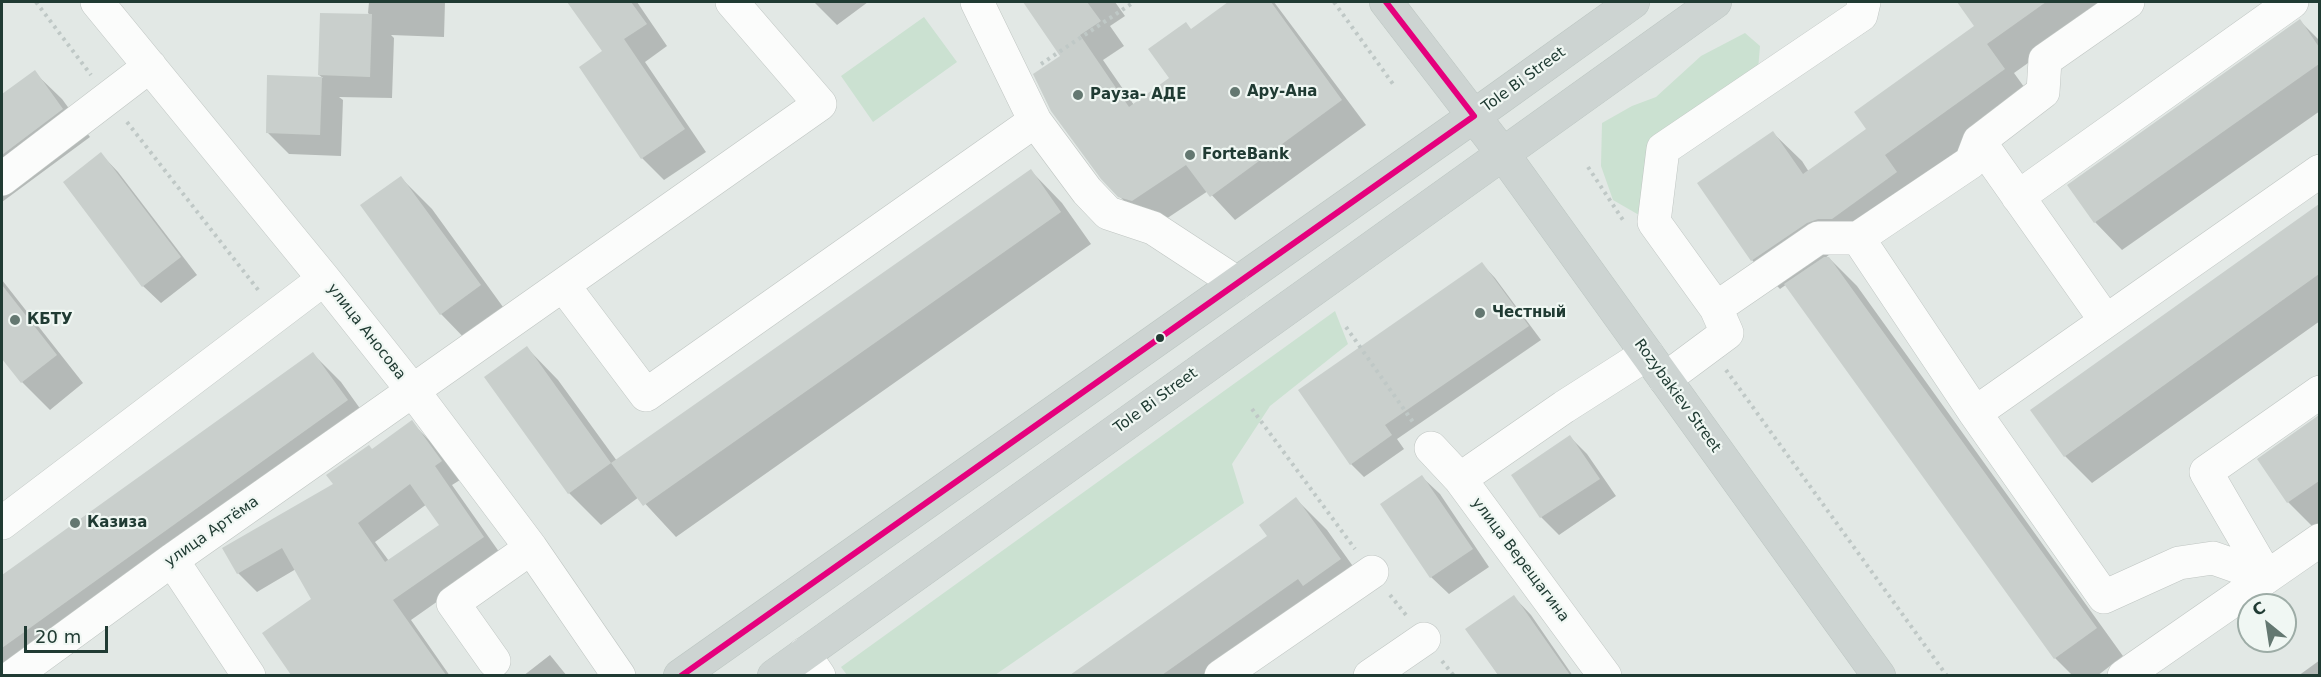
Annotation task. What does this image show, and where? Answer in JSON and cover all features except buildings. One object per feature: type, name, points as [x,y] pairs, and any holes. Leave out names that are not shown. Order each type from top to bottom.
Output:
[{"type":"main road","name":"Rozybakiev Street","points":[[1387,2],[1503,154],[1879,675]]},
{"type":"main road","name":"Tole Bi Street","points":[[680,675],[1633,2]]},
{"type":"main road","name":"Tole Bi Street","points":[[774,675],[811,665],[1219,356],[1714,2]]},
{"type":"main road","points":[[1194,313],[1208,309],[1216,310],[1226,320],[1219,356]]},
{"type":"street","name":"улица Аносова","points":[[97,2],[413,391],[531,548],[619,675]]},
{"type":"street","points":[[977,2],[1035,121],[1086,191],[1108,213],[1153,228],[1238,283]]},
{"type":"street","points":[[1460,479],[1587,391],[1709,346],[1727,333],[1716,308],[1654,222],[1663,149],[1860,15],[1864,2]]},
{"type":"street","points":[[1716,308],[1818,238],[1858,238],[1971,162],[1979,141],[2043,92],[2045,60],[2128,2]]},
{"type":"street","points":[[2018,197],[2292,2]]},
{"type":"street","name":"улица Артёма","points":[[13,675],[172,560],[820,104],[742,5]]},
{"type":"street","points":[[2,179],[150,66]]},
{"type":"street","points":[[563,285],[646,395],[1035,121]]},
{"type":"street","points":[[1979,141],[2106,321]]},
{"type":"street","points":[[1975,413],[2319,171]]},
{"type":"street","points":[[1858,238],[1975,413],[2104,597],[2179,563],[2213,558],[2267,577]]},
{"type":"street","points":[[2,523],[324,279]]},
{"type":"street","points":[[2267,577],[2206,472],[2319,392]]},
{"type":"street","name":"улица Верещагина","points":[[1431,448],[1460,479],[1605,675]]},
{"type":"street","points":[[2124,675],[2164,664],[2267,577],[2319,540]]},
{"type":"street","points":[[494,662],[453,603],[531,548]]},
{"type":"street","points":[[172,560],[249,675]]},
{"type":"street","points":[[1221,675],[1372,572]]},
{"type":"street","points":[[1370,675],[1424,639]]},
{"type":"path","points":[[36,2],[277,315]]},
{"type":"path","points":[[1016,81],[1134,2]]},
{"type":"path","points":[[1334,2],[1393,84]]},
{"type":"path","points":[[1588,167],[1628,227]]},
{"type":"path","points":[[1346,327],[1431,448]]},
{"type":"path","points":[[1709,346],[1947,675]]},
{"type":"path","points":[[1252,409],[1372,572],[1454,675]]},
{"type":"green space","points":[[924,17],[957,62],[873,122],[841,76]]},
{"type":"green space","points":[[1745,33],[1760,46],[1758,70],[1718,91],[1691,115],[1639,215],[1613,200],[1601,166],[1602,123],[1632,106],[1656,97],[1701,56]]},
{"type":"green space","points":[[1335,311],[1348,344],[1270,406],[1232,464],[1244,503],[995,675],[847,675],[841,667]]},
{"type":"transit line","points":[[681,676],[1474,116],[1386,2]]},
{"type":"place","name":"Ару-Ана","points":[[1235,92]]},
{"type":"place","name":"Рауза- АДЕ","points":[[1078,95]]},
{"type":"place","name":"ForteBank","points":[[1190,155]]},
{"type":"place","name":"Честный","points":[[1480,313]]},
{"type":"place","name":"КБТУ","points":[[15,320]]},
{"type":"place","name":"Казиза","points":[[75,523]]}]
